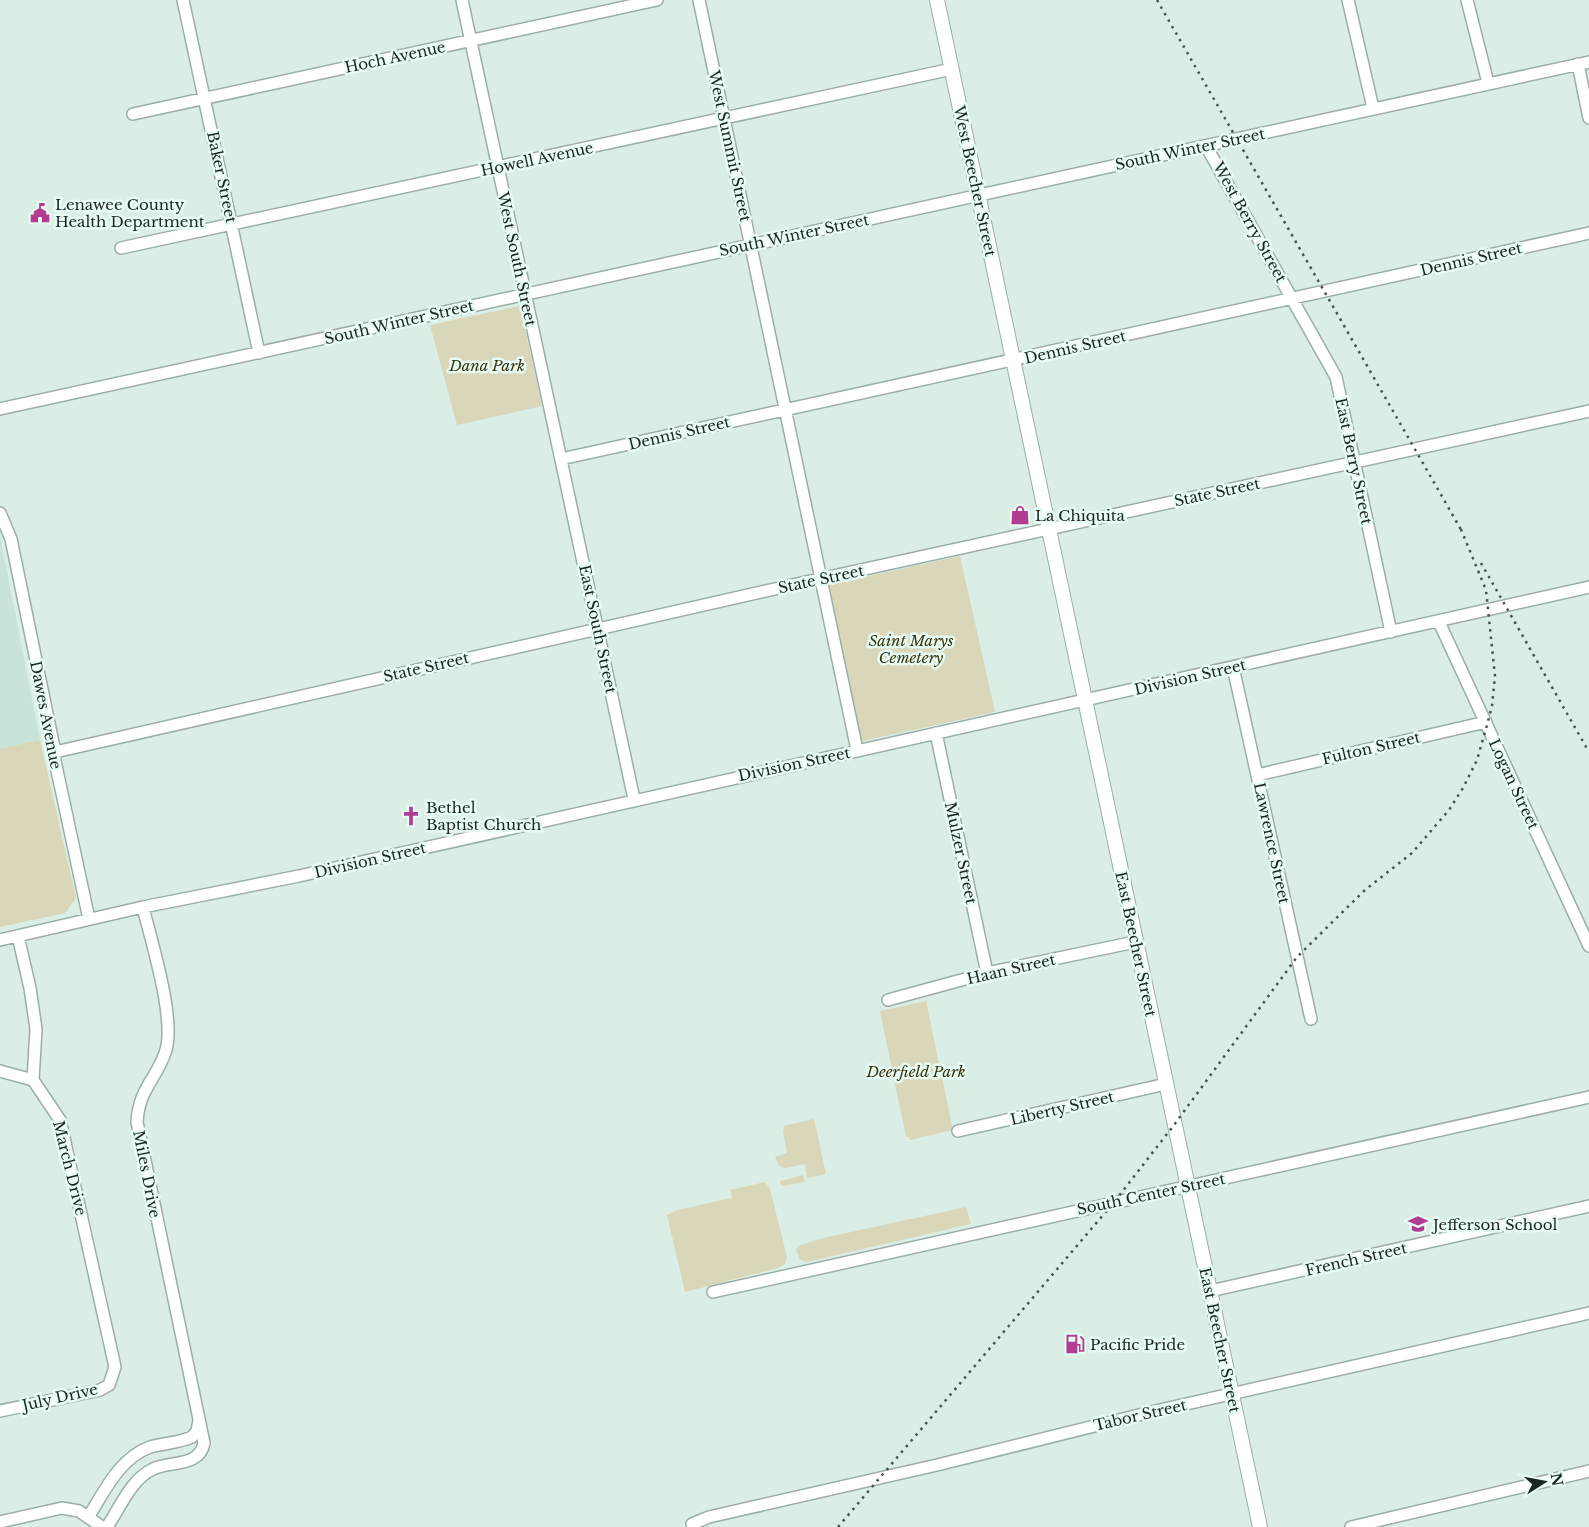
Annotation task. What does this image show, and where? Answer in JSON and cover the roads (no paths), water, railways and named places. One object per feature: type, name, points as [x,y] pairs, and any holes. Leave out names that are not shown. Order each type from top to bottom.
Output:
[{"type":"main road","name":"West Beecher Street","points":[[937,0],[1013,361]]},
{"type":"main road","name":"East Beecher Street","points":[[1013,361],[1260,1527]]},
{"type":"street","name":"Baker Street","points":[[183,0],[260,353]]},
{"type":"street","name":"West South Street","points":[[462,0],[561,460]]},
{"type":"street","name":"Hoch Avenue","points":[[133,114],[657,0]]},
{"type":"street","name":"West Summit Street","points":[[699,0],[857,750]]},
{"type":"street","points":[[1348,0],[1373,108]]},
{"type":"street","points":[[1467,0],[1488,83]]},
{"type":"street","points":[[1583,63],[1589,118]]},
{"type":"street","name":"South Winter Street","points":[[0,409],[1583,63]]},
{"type":"street","name":"Howell Avenue","points":[[121,248],[952,69]]},
{"type":"street","name":"West Berry Street","points":[[1206,146],[1293,299]]},
{"type":"street","name":"Dennis Street","points":[[561,460],[784,409],[1013,361],[1589,233]]},
{"type":"street","name":"East Berry Street","points":[[1293,299],[1336,377],[1391,632]]},
{"type":"street","name":"State Street","points":[[55,752],[597,628],[1589,411]]},
{"type":"street","name":"East South Street","points":[[561,460],[634,799]]},
{"type":"street","name":"Dawes Avenue","points":[[0,513],[11,539],[55,752],[54,761],[89,919]]},
{"type":"street","name":"Division Street","points":[[0,940],[143,907],[299,876],[634,799],[1589,588]]},
{"type":"street","name":"Logan Street","points":[[1439,622],[1589,946]]},
{"type":"street","name":"Lawrence Street","points":[[1233,667],[1311,1019]]},
{"type":"street","name":"Fulton Street","points":[[1257,775],[1486,722]]},
{"type":"street","name":"Mulzer Street","points":[[936,733],[987,973]]},
{"type":"street","name":"Miles Drive","points":[[99,1523],[141,1476],[154,1468],[188,1460],[199,1455],[204,1442],[137,1122],[138,1106],[142,1093],[166,1052],[169,1037],[166,1011],[143,907]]},
{"type":"street","points":[[0,1070],[33,1080],[36,1028],[18,936]]},
{"type":"street","name":"Haan Street","points":[[888,1000],[987,973],[1135,942]]},
{"type":"street","name":"March Drive","points":[[33,1080],[60,1120],[66,1139],[115,1367],[114,1376]]},
{"type":"street","name":"Liberty Street","points":[[958,1131],[1166,1084]]},
{"type":"street","name":"South Center Street","points":[[713,1292],[1589,1097]]},
{"type":"street","name":"French Street","points":[[1210,1291],[1589,1206]]},
{"type":"street","name":"Tabor Street","points":[[692,1524],[709,1517],[1589,1313]]},
{"type":"street","name":"July Drive","points":[[0,1410],[100,1390],[109,1385],[114,1376]]},
{"type":"street","points":[[0,1522],[62,1508],[71,1508],[99,1523],[126,1462],[149,1448],[192,1437],[197,1431],[199,1416]]},
{"type":"street","points":[[1351,1527],[1589,1471]]},
{"type":"railway","points":[[1157,0],[1463,533]]},
{"type":"railway","points":[[838,1527],[1115,1201],[1174,1125],[1297,957],[1365,890],[1412,853],[1449,810],[1463,788],[1477,760],[1492,706],[1495,676],[1486,590],[1460,527]]},
{"type":"railway","points":[[1481,563],[1589,752]]},
{"type":"place","name":"Lenawee County Health Department","points":[[40,213]]},
{"type":"place","name":"La Chiquita","points":[[1020,515]]},
{"type":"place","name":"Bethel Baptist Church","points":[[411,816]]},
{"type":"place","name":"Jefferson School","points":[[1418,1224]]},
{"type":"place","name":"Pacific Pride","points":[[1075,1344]]},
{"type":"park label","name":"Dana Park","points":[[487,365]]},
{"type":"park label","name":"Saint Marys Cemetery","points":[[911,648]]},
{"type":"park label","name":"Deerfield Park","points":[[916,1071]]}]
